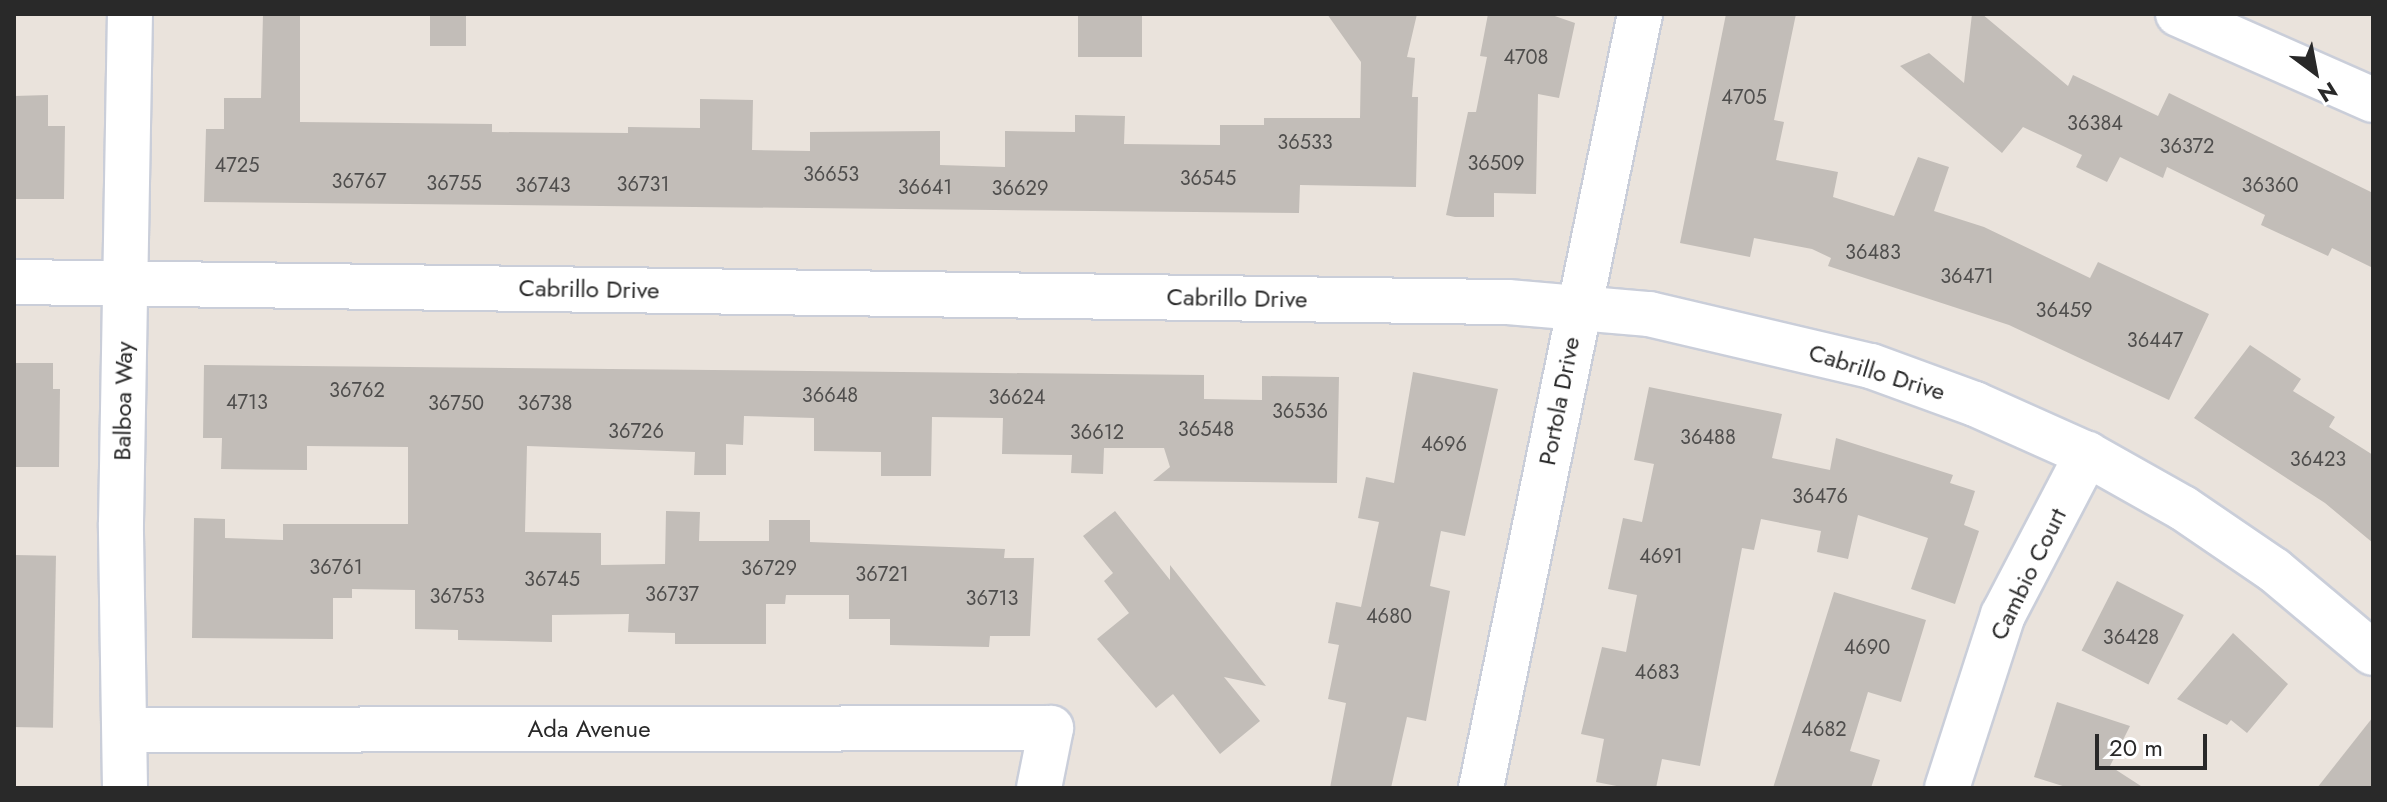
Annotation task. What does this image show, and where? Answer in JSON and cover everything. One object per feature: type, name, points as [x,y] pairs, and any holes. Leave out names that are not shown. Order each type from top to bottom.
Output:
[{"type":"street","name":"Balboa Way","points":[[125,788],[127,730],[121,523],[130,14]]},
{"type":"street","name":"Portola Drive","points":[[1481,788],[1640,14]]},
{"type":"street","points":[[2178,14],[2373,100]]},
{"type":"street","name":"Cabrillo Drive","points":[[14,282],[1578,305],[1649,314],[1871,366],[1975,404],[2087,454],[2183,508],[2274,570],[2373,653]]},
{"type":"street","name":"Cambio Court","points":[[1947,788],[2003,615],[2087,454]]},
{"type":"street","name":"Ada Avenue","points":[[127,730],[1051,728],[1039,788]]},
{"type":"building","points":[[263,14],[300,14],[300,122],[492,124],[492,132],[628,133],[628,127],[700,128],[700,99],[753,100],[752,150],[810,151],[810,132],[940,131],[940,165],[1005,167],[1005,131],[1075,132],[1075,115],[1125,116],[1124,144],[1220,145],[1220,125],[1264,125],[1264,118],[1360,118],[1361,62],[1327,14],[1417,14],[1407,57],[1415,58],[1412,97],[1418,97],[1416,187],[1300,185],[1299,213],[204,202],[206,129],[224,129],[224,98],[261,98]]},
{"type":"building","points":[[430,14],[466,14],[466,46],[430,46]]},
{"type":"building","points":[[1078,14],[1142,14],[1142,57],[1078,57]]},
{"type":"building","points":[[1488,14],[1549,14],[1575,23],[1559,98],[1538,94],[1536,194],[1494,193],[1494,217],[1455,217],[1446,215],[1468,112],[1476,112],[1487,57],[1480,56]]},
{"type":"building","points":[[1726,14],[1796,14],[1774,120],[1784,122],[1776,160],[1838,172],[1833,197],[1894,216],[1918,157],[1949,167],[1934,211],[1984,227],[2090,278],[2098,262],[2209,314],[2169,400],[2009,325],[1828,266],[1831,258],[1812,249],[1754,238],[1750,257],[1680,243]]},
{"type":"building","points":[[1972,14],[1982,14],[2068,86],[2073,75],[2158,116],[2169,93],[2373,193],[2373,268],[2332,248],[2328,256],[2261,225],[2265,215],[2167,167],[2163,178],[2120,157],[2107,182],[2076,167],[2082,155],[2023,127],[2002,153],[1900,66],[1929,53],[1964,83]]},
{"type":"building","points":[[48,95],[48,126],[65,126],[64,199],[14,199],[14,96]]},
{"type":"building","points":[[2250,345],[2301,379],[2293,391],[2335,417],[2329,427],[2373,455],[2373,543],[2325,503],[2194,418]]},
{"type":"building","points":[[14,363],[53,363],[53,389],[60,389],[59,467],[14,467]]},
{"type":"building","points":[[204,365],[1204,375],[1204,399],[1262,400],[1262,376],[1339,377],[1337,483],[1153,481],[1170,467],[1164,448],[1104,448],[1103,474],[1071,473],[1072,455],[1002,454],[1003,418],[932,417],[931,476],[881,476],[881,452],[814,451],[814,418],[744,416],[743,445],[726,444],[726,475],[694,475],[695,452],[527,446],[525,532],[601,533],[601,565],[665,564],[666,511],[700,512],[699,541],[769,541],[769,520],[810,520],[810,542],[1005,549],[1004,558],[1034,558],[1030,636],[990,636],[989,647],[890,645],[890,619],[849,619],[849,595],[786,595],[785,604],[766,604],[766,644],[675,644],[675,633],[628,632],[629,614],[552,615],[552,642],[458,640],[458,630],[415,629],[415,590],[352,589],[352,598],[333,598],[333,639],[192,638],[194,518],[225,519],[225,538],[283,540],[283,524],[408,524],[408,447],[307,446],[307,470],[221,469],[222,438],[203,438]]},
{"type":"building","points":[[1413,372],[1498,389],[1465,536],[1441,531],[1430,586],[1450,591],[1426,721],[1407,717],[1391,788],[1330,788],[1346,703],[1328,699],[1339,645],[1328,643],[1336,602],[1361,607],[1379,522],[1358,518],[1366,477],[1394,483]]},
{"type":"building","points":[[1649,387],[1782,414],[1772,458],[1830,470],[1836,438],[1953,475],[1950,483],[1975,491],[1964,525],[1979,531],[1955,604],[1911,589],[1928,538],[1858,515],[1848,559],[1817,552],[1821,531],[1761,519],[1754,550],[1742,548],[1700,766],[1662,759],[1656,788],[1627,788],[1596,782],[1604,739],[1581,734],[1602,647],[1626,652],[1637,595],[1608,589],[1623,518],[1642,522],[1654,464],[1634,460]]},
{"type":"building","points":[[1115,511],[1170,580],[1170,565],[1266,686],[1224,677],[1260,721],[1220,754],[1173,694],[1156,708],[1097,639],[1129,613],[1104,581],[1113,573],[1083,536]]},
{"type":"building","points":[[14,555],[56,556],[53,728],[14,727]]},
{"type":"building","points":[[2117,581],[2184,615],[2148,685],[2082,650]]},
{"type":"building","points":[[1834,592],[1926,620],[1901,702],[1868,692],[1850,751],[1880,760],[1871,788],[1773,788]]},
{"type":"building","points":[[2233,633],[2288,684],[2247,733],[2231,720],[2227,725],[2177,699]]},
{"type":"building","points":[[2057,702],[2130,726],[2110,766],[2144,788],[2069,788],[2034,777]]},
{"type":"building","points":[[2373,717],[2373,788],[2317,788]]}]
